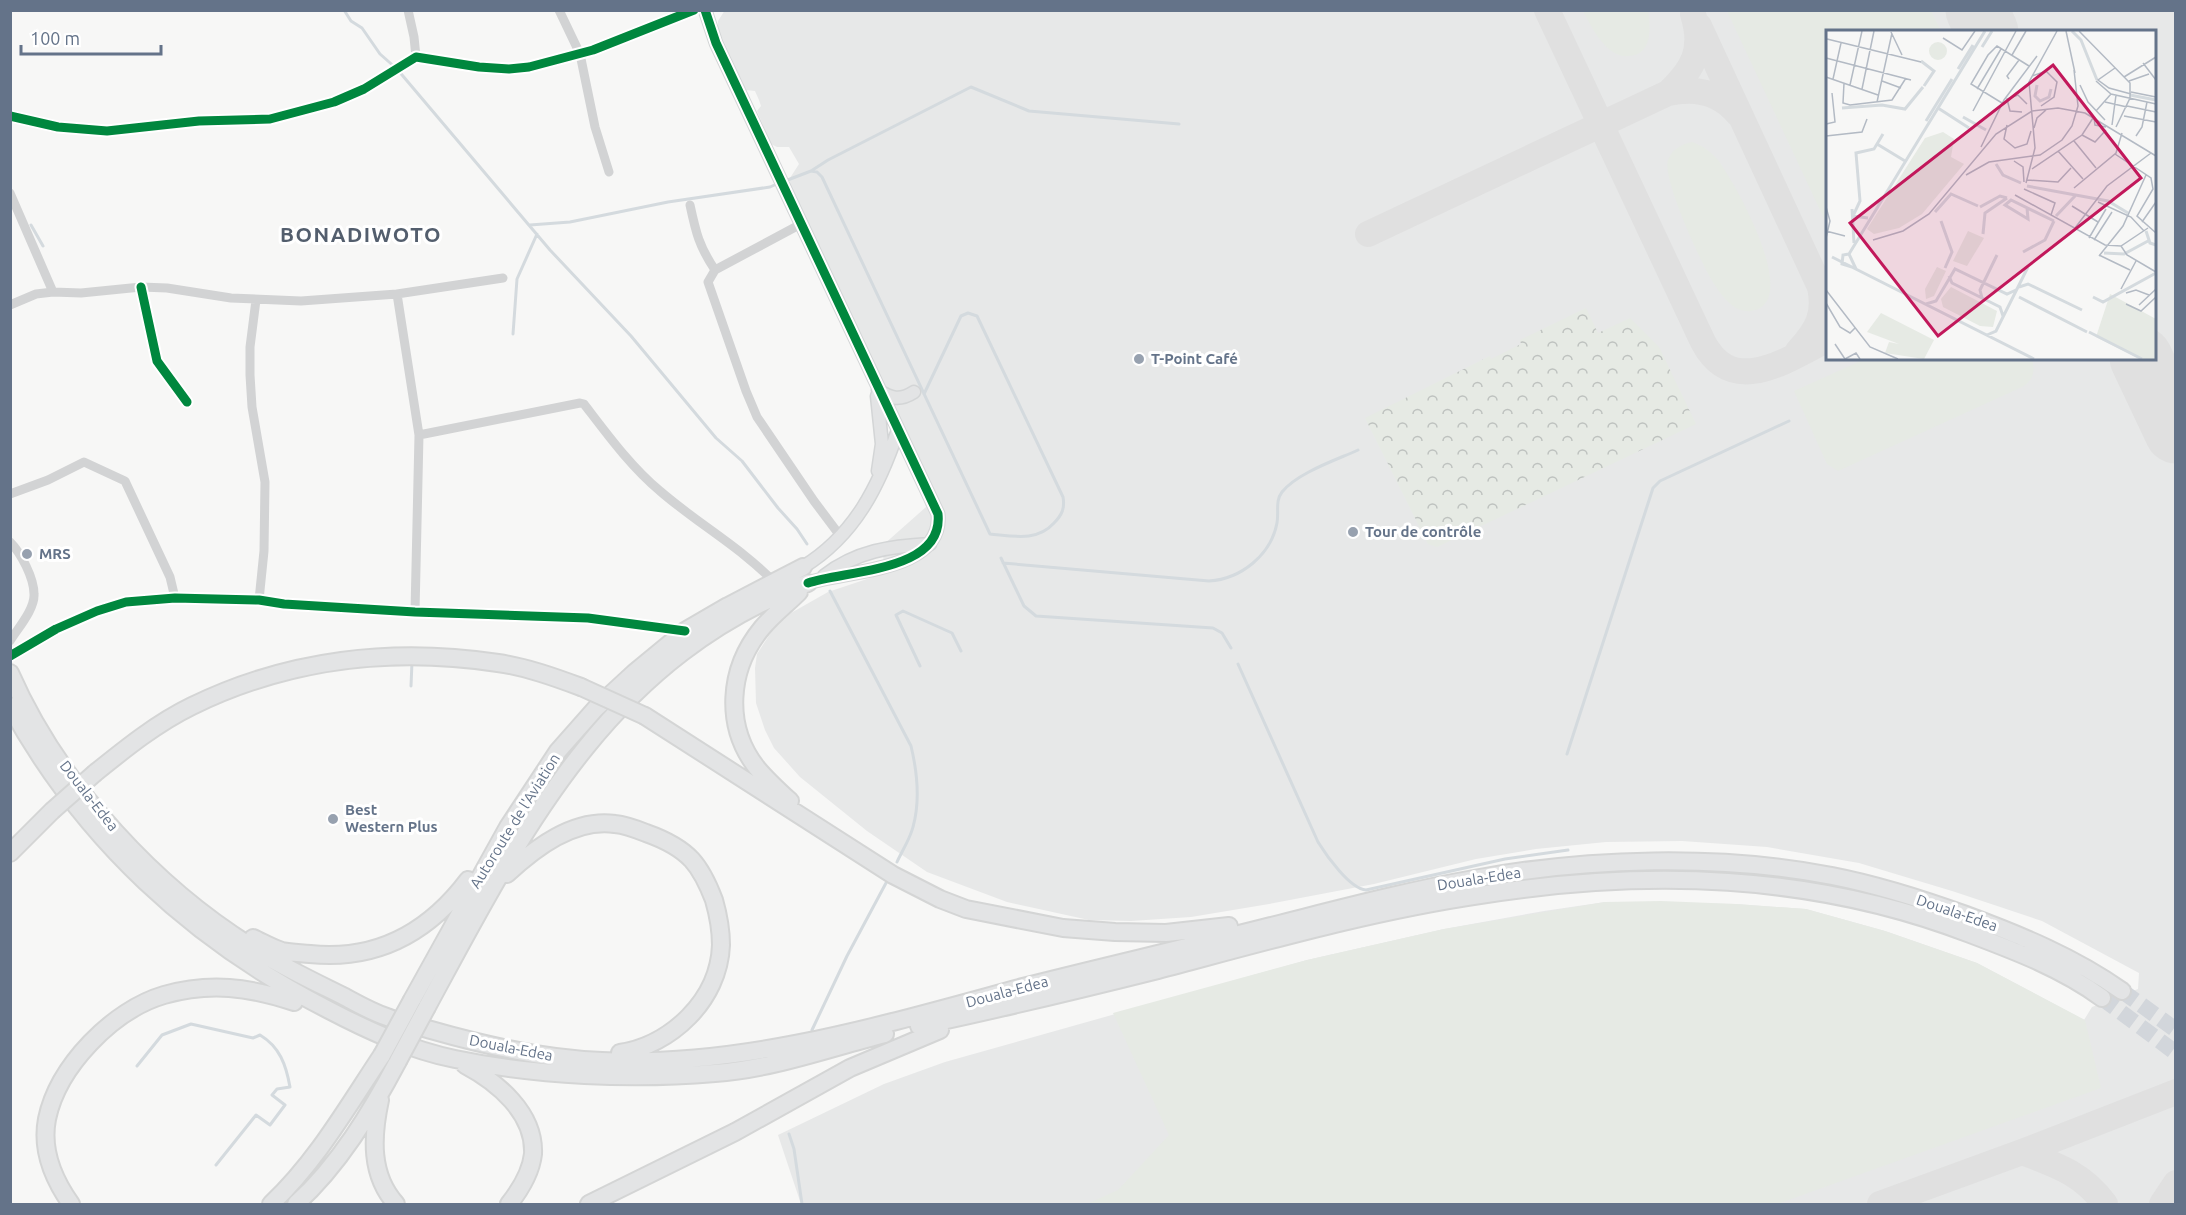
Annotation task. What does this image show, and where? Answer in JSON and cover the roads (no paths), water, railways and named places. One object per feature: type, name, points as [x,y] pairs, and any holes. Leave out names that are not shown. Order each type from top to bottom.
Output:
[{"type":"highway","name":"Autoroute de l'Aviation","points":[[271,1204],[290,1186],[390,1058],[508,827],[558,751],[588,717],[634,673],[685,631],[728,606],[810,576]]},
{"type":"highway","points":[[810,576],[762,628],[750,647],[740,668],[734,691],[734,718],[742,743],[757,768],[815,826]]},
{"type":"highway","name":"Autoroute de l'Aviation","points":[[419,1003],[574,760],[610,717],[638,689],[695,643],[779,588]]},
{"type":"highway","points":[[10,853],[95,772],[145,733],[191,706],[248,682],[292,669],[323,663],[409,654],[499,663],[538,672],[581,687],[645,716],[893,875],[940,899],[966,909],[1063,928],[1156,933],[1207,930],[1345,906]]},
{"type":"highway","name":"Douala-Edea","points":[[10,673],[38,728],[70,774],[138,857],[192,905],[241,941],[280,964],[386,1017],[452,1036],[538,1055],[603,1061],[744,1054],[932,1012],[1068,975],[1345,906],[1482,877],[1612,863],[1688,862],[1772,867],[1827,875],[1876,886],[1948,909],[2038,944],[2104,978],[2122,991]]},
{"type":"highway","name":"Douala-Edea","points":[[10,706],[76,808],[158,896],[237,957],[282,987],[347,1021],[397,1041],[454,1059],[522,1069],[596,1075],[717,1073],[773,1064],[1332,925],[1481,894],[1609,881],[1688,880],[1800,888],[1870,902],[1953,927],[2019,952],[2060,972],[2102,998]]},
{"type":"highway","points":[[106,819],[170,881],[206,909],[243,933],[283,951],[325,956],[360,953],[389,946],[414,933],[453,900],[508,827]]},
{"type":"highway","points":[[489,891],[546,842],[587,826],[614,823],[668,841],[693,861],[710,889],[718,915],[721,946],[715,972],[701,1002],[684,1022],[666,1037],[638,1050],[601,1057],[538,1055]]},
{"type":"highway","points":[[71,1204],[57,1184],[47,1153],[47,1119],[61,1081],[78,1056],[123,1014],[162,995],[224,986],[265,992],[347,1021]]},
{"type":"highway","points":[[589,1204],[735,1132],[849,1068],[988,1011]]},
{"type":"highway","name":"Autoroute de l'Aviation","points":[[296,1204],[338,1158],[381,1092],[390,1058]]},
{"type":"highway","points":[[454,1059],[492,1081],[511,1099],[530,1135],[533,1153],[527,1174],[509,1204]]},
{"type":"highway","points":[[381,1092],[374,1137],[375,1154],[379,1178],[396,1204]]},
{"type":"street","points":[[408,10],[416,57]]},
{"type":"street","points":[[559,10],[580,54],[597,135],[609,172]]},
{"type":"street","points":[[10,116],[46,125],[107,130],[199,121],[270,118],[334,102],[364,89],[416,57],[479,67],[509,69],[529,67],[580,54],[694,10]]},
{"type":"street","points":[[705,10],[716,43],[875,385],[938,514],[937,530],[930,544],[870,551],[810,576]]},
{"type":"street","points":[[10,193],[53,292]]},
{"type":"street","points":[[690,205],[702,250],[715,270]]},
{"type":"street","points":[[801,224],[715,270],[708,282],[757,417],[841,537]]},
{"type":"street","points":[[10,305],[36,294],[81,293],[141,287],[167,288],[231,298],[301,301],[398,294],[503,278]]},
{"type":"street","points":[[141,287],[157,361],[187,402]]},
{"type":"street","points":[[398,294],[419,435],[415,612]]},
{"type":"street","points":[[256,300],[250,347],[250,375],[252,407],[265,482],[264,551],[259,600]]},
{"type":"street","points":[[875,385],[885,394],[898,398],[904,398],[914,392]]},
{"type":"street","points":[[875,385],[882,444],[875,489]]},
{"type":"street","points":[[419,435],[584,404],[636,468],[660,491],[728,542],[779,588]]},
{"type":"street","name":"Autoroute de l'Aviation","points":[[810,576],[819,557],[855,522],[875,489],[898,430]]},
{"type":"street","points":[[10,494],[48,480],[84,462],[126,481],[170,577],[175,598]]},
{"type":"street","points":[[10,542],[26,565],[34,594],[30,609],[10,641]]},
{"type":"street","points":[[10,656],[56,629],[97,611],[126,602],[175,598],[259,600],[284,604],[415,612],[588,618],[685,631]]},
{"type":"waterway","points":[[344,10],[351,21],[362,28],[380,54],[397,69],[550,250],[631,336],[716,438],[742,461],[807,544]]},
{"type":"waterway","points":[[785,181],[811,171],[828,160],[971,87],[1029,111],[1179,124]]},
{"type":"waterway","points":[[811,171],[817,172],[822,177],[990,534],[1032,535],[1040,533],[1054,523],[1062,511],[1063,497],[977,316],[968,313],[961,316],[924,394]]},
{"type":"waterway","points":[[530,225],[570,222],[668,202],[770,187],[779,183]]},
{"type":"waterway","points":[[31,225],[43,246]]},
{"type":"waterway","points":[[513,334],[517,279],[537,234]]},
{"type":"waterway","points":[[1567,754],[1653,488],[1660,481],[1789,421]]},
{"type":"waterway","points":[[1003,563],[1209,581],[1232,576],[1253,563],[1274,535],[1282,492],[1297,479],[1358,450]]},
{"type":"waterway","points":[[1001,558],[1024,606],[1036,616],[1213,628],[1222,633],[1231,648]]},
{"type":"waterway","points":[[830,591],[911,746],[916,776],[915,817],[912,831],[897,862]]},
{"type":"waterway","points":[[920,666],[896,615],[903,611],[952,633],[961,651]]},
{"type":"waterway","points":[[411,686],[412,662]]},
{"type":"waterway","points":[[1238,664],[1318,842],[1346,878],[1360,888],[1366,890],[1505,859],[1568,850]]},
{"type":"waterway","points":[[812,1030],[847,956],[886,883]]},
{"type":"waterway","points":[[137,1066],[162,1035],[191,1024],[253,1038],[260,1035],[273,1045],[284,1064],[290,1087],[277,1089],[272,1095],[285,1105],[270,1125],[256,1115],[216,1165]]},
{"type":"waterway","points":[[789,1134],[794,1149],[802,1204]]},
{"type":"tunnel","points":[[2122,991],[2176,1030]]},
{"type":"tunnel","points":[[2102,998],[2176,1053]]},
{"type":"place","name":"T-Point Café","points":[[1139,359]]},
{"type":"place","name":"Tour de contrôle","points":[[1353,532]]},
{"type":"place","name":"MRS","points":[[27,554]]},
{"type":"place","name":"Best Western Plus","points":[[333,819]]},
{"type":"district","name":"BONADIWOTO","points":[[361,235]]}]
